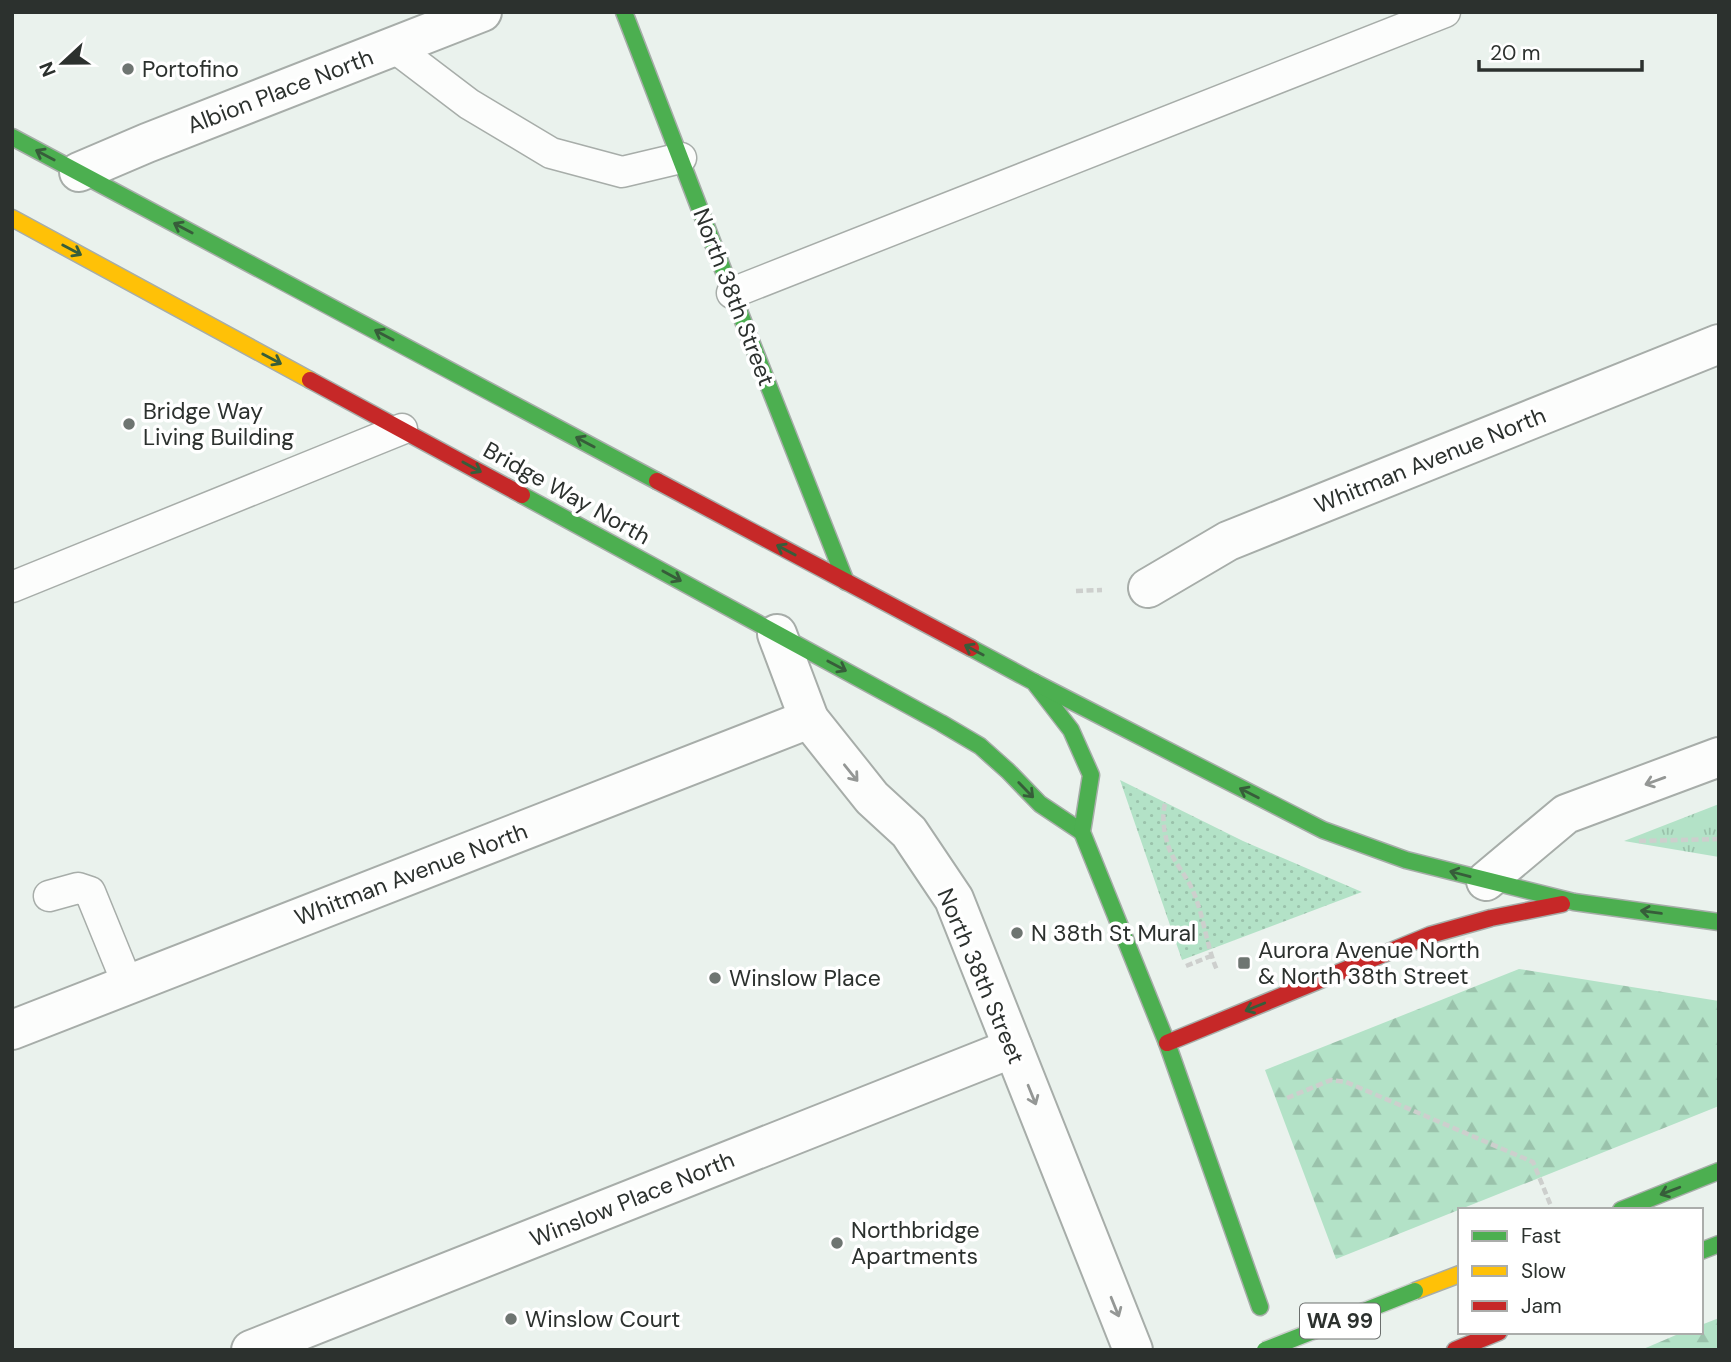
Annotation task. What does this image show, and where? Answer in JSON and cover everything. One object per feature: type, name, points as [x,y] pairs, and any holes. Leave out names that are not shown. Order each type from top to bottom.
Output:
[{"type":"main road","name":"North 38th Street","points":[[624,12],[846,582]]},
{"type":"main road","points":[[12,137],[1034,682],[1323,830],[1406,860],[1574,902],[1719,922]]},
{"type":"main road","name":"Bridge Way North","points":[[12,218],[884,691],[980,746],[1040,804],[1082,832]]},
{"type":"main road","points":[[1034,682],[1071,730],[1091,775],[1082,832],[1167,1043],[1260,1307]]},
{"type":"main road","points":[[1167,1043],[1430,935],[1491,918],[1574,902]]},
{"type":"main road","points":[[1626,1208],[1719,1171]]},
{"type":"main road","name":"WA 99","points":[[1265,1350],[1458,1274]]},
{"type":"main road","points":[[1455,1350],[1494,1334]]},
{"type":"street","name":"Albion Place North","points":[[79,172],[482,12]]},
{"type":"street","name":"Whitman Avenue North","points":[[1148,588],[1228,541],[1719,344]]},
{"type":"street","name":"North 38th Street","points":[[777,634],[809,719],[872,798],[909,832],[954,899],[1133,1350]]},
{"type":"street","name":"Whitman Avenue North","points":[[12,1030],[809,719]]},
{"type":"street","points":[[1486,881],[1566,814],[1719,757]]},
{"type":"street","name":"Winslow Place North","points":[[251,1350],[1013,1048]]},
{"type":"lane","points":[[732,293],[1445,12]]},
{"type":"lane","points":[[394,47],[469,104],[551,153],[622,172],[681,159]]},
{"type":"lane","points":[[12,587],[402,429]]},
{"type":"lane","points":[[49,896],[78,888],[90,892],[128,985]]},
{"type":"path","points":[[1167,800],[1164,808],[1171,852],[1194,891],[1217,972]]},
{"type":"path","points":[[1638,841],[1719,839]]},
{"type":"path","points":[[1184,967],[1211,956]]},
{"type":"path","points":[[1287,1098],[1331,1080],[1346,1082],[1533,1162],[1551,1206]]},
{"type":"green space","points":[[1120,780],[1243,841],[1362,892],[1182,960]]},
{"type":"green space","points":[[1719,804],[1719,857],[1624,841]]},
{"type":"green space","points":[[1519,969],[1719,1001],[1719,1106],[1458,1208],[1336,1259],[1265,1070]]},
{"type":"green space","points":[[1719,1318],[1719,1350],[1641,1350],[1678,1334],[1703,1334],[1703,1324]]},
{"type":"traffic: fast","points":[[624,12],[846,582]]},
{"type":"traffic: fast","points":[[12,137],[657,481]]},
{"type":"traffic: fast","points":[[522,495],[980,746],[1040,804],[1082,832]]},
{"type":"traffic: fast","points":[[971,648],[1034,682],[1071,730],[1091,775],[1082,832],[1167,1043],[1260,1307]]},
{"type":"traffic: fast","points":[[1034,682],[1323,830],[1406,860],[1574,902],[1719,922]]},
{"type":"traffic: fast","points":[[1626,1208],[1719,1171]]},
{"type":"traffic: fast","points":[[1703,1250],[1719,1244]]},
{"type":"traffic: fast","points":[[1265,1350],[1415,1291]]},
{"type":"traffic: slow","points":[[12,218],[310,380]]},
{"type":"traffic: slow","points":[[1415,1291],[1458,1275]]},
{"type":"traffic: jam","points":[[310,380],[522,495]]},
{"type":"traffic: jam","points":[[657,481],[971,648]]},
{"type":"traffic: jam","points":[[1167,1043],[1430,935],[1491,918],[1562,904]]},
{"type":"traffic: jam","points":[[1455,1350],[1494,1334]]},
{"type":"place","name":"Portofino","points":[[128,69]]},
{"type":"place","name":"Bridge Way Living Building","points":[[129,424]]},
{"type":"place","name":"N 38th St Mural","points":[[1017,933]]},
{"type":"place","name":"Aurora Avenue North & North 38th Street","points":[[1244,963]]},
{"type":"place","name":"Winslow Place","points":[[715,978]]},
{"type":"place","name":"Northbridge Apartments","points":[[837,1243]]},
{"type":"place","name":"Winslow Court","points":[[511,1319]]}]
